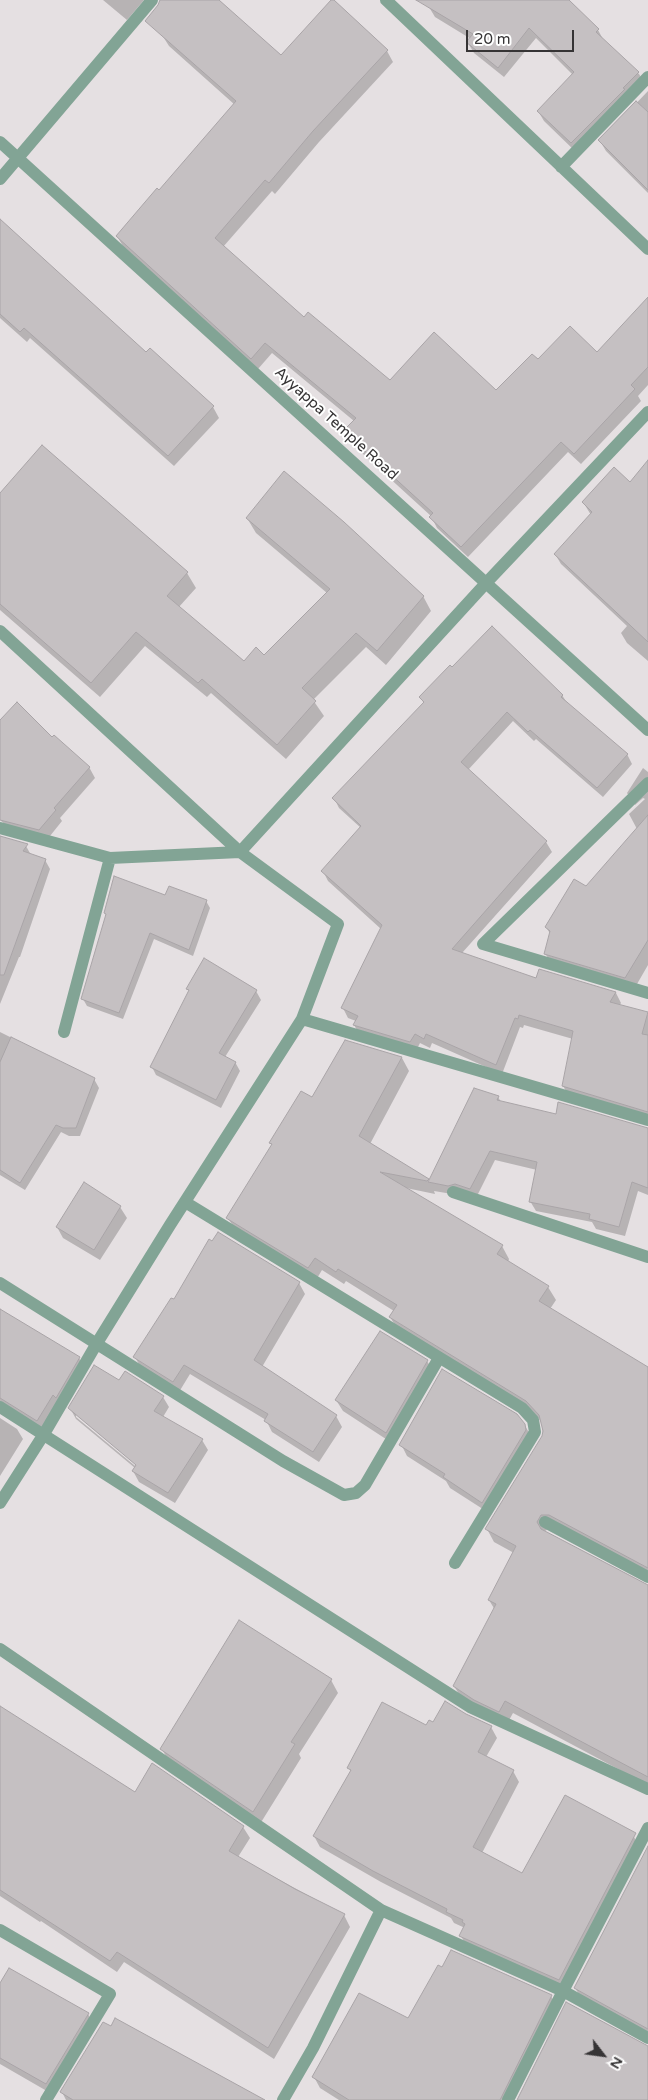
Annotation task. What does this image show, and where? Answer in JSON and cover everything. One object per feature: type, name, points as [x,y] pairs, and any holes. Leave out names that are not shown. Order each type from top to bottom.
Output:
[{"type":"street","points":[[0,180],[152,0]]},
{"type":"street","points":[[386,0],[648,249]]},
{"type":"street","points":[[561,167],[648,76]]},
{"type":"street","name":"Ayyappa Temple Road","points":[[0,142],[648,730]]},
{"type":"street","points":[[0,828],[110,858],[240,852],[487,582],[648,412]]},
{"type":"street","points":[[0,630],[240,852],[338,924],[302,1019],[185,1202],[97,1343],[44,1434],[0,1502]]},
{"type":"street","points":[[648,783],[483,944],[648,993]]},
{"type":"street","points":[[64,1032],[110,858]]},
{"type":"street","points":[[302,1019],[648,1120]]},
{"type":"street","points":[[453,1192],[648,1257]]},
{"type":"street","points":[[185,1202],[522,1408],[533,1420],[535,1432],[455,1563]]},
{"type":"street","points":[[0,1283],[283,1461],[344,1496],[356,1493],[365,1485],[439,1358]]},
{"type":"street","points":[[0,1407],[470,1707],[648,1789]]},
{"type":"street","points":[[545,1522],[648,1577]]},
{"type":"street","points":[[0,1649],[381,1910],[563,1991],[648,2038]]},
{"type":"street","points":[[508,2100],[648,1828]]},
{"type":"street","points":[[283,2100],[313,2048],[381,1910]]},
{"type":"street","points":[[0,1930],[110,1994],[46,2100]]},
{"type":"building","points":[[160,0],[219,0],[281,55],[331,0],[334,0],[388,50],[313,131],[269,183],[265,180],[215,238],[304,317],[308,312],[390,380],[434,332],[496,390],[532,354],[538,359],[570,326],[597,352],[648,297],[648,367],[631,385],[635,389],[574,454],[561,442],[461,547],[429,517],[433,513],[343,431],[356,418],[265,343],[251,359],[116,236],[157,188],[159,190],[236,101],[145,21]]},
{"type":"building","points":[[416,0],[569,0],[599,29],[596,32],[639,72],[623,88],[625,89],[571,143],[537,111],[574,72],[529,28],[498,68],[466,42],[473,34]]},
{"type":"building","points":[[636,101],[648,112],[648,190],[598,140]]},
{"type":"building","points":[[0,219],[146,352],[150,348],[214,406],[168,456],[24,328],[20,332],[0,314]]},
{"type":"building","points":[[42,445],[188,572],[167,596],[244,661],[256,647],[264,655],[330,589],[246,518],[284,471],[344,522],[424,596],[377,651],[356,633],[302,688],[316,701],[277,745],[202,679],[198,683],[136,632],[91,683],[0,604],[0,493]]},
{"type":"building","points":[[648,460],[648,642],[554,554],[592,512],[582,502],[614,467],[630,482]]},
{"type":"building","points":[[492,626],[563,695],[561,697],[628,754],[597,788],[530,730],[528,732],[507,712],[461,762],[547,841],[452,949],[536,978],[539,969],[616,992],[610,1002],[648,1012],[642,1034],[648,1035],[648,1112],[562,1086],[573,1031],[519,1015],[518,1019],[515,1018],[496,1065],[426,1034],[424,1039],[415,1034],[410,1042],[353,1025],[358,1016],[341,1008],[382,925],[321,871],[361,826],[332,798],[424,702],[419,697],[450,665],[452,667]]},
{"type":"building","points":[[17,702],[52,737],[54,735],[90,767],[54,808],[56,810],[39,830],[0,820],[0,720]]},
{"type":"building","points":[[648,815],[648,940],[625,978],[544,954],[550,931],[545,927],[574,879],[586,886]]},
{"type":"building","points":[[0,836],[28,844],[23,851],[46,859],[4,975],[0,975]]},
{"type":"building","points":[[114,876],[165,895],[169,886],[207,900],[189,950],[150,933],[119,1013],[81,999],[106,914],[104,913]]},
{"type":"building","points":[[204,958],[257,990],[219,1053],[236,1062],[216,1100],[150,1067],[189,990],[186,989]]},
{"type":"building","points":[[11,1037],[95,1078],[76,1128],[63,1128],[56,1125],[20,1183],[0,1170],[0,1062]]},
{"type":"building","points":[[345,1040],[402,1057],[359,1136],[429,1179],[427,1181],[380,1172],[503,1245],[497,1254],[549,1286],[539,1301],[648,1367],[648,1568],[549,1515],[541,1515],[537,1522],[541,1529],[648,1585],[648,1777],[505,1701],[499,1712],[474,1700],[453,1686],[496,1604],[488,1600],[516,1546],[485,1529],[542,1436],[543,1431],[539,1415],[526,1401],[389,1317],[397,1305],[338,1269],[336,1272],[315,1258],[308,1268],[226,1218],[272,1144],[269,1143],[301,1091],[312,1097]]},
{"type":"building","points":[[474,1088],[499,1096],[497,1100],[556,1114],[558,1102],[648,1128],[648,1188],[632,1182],[619,1227],[589,1219],[590,1214],[529,1202],[537,1162],[490,1151],[470,1189],[455,1184],[448,1186],[428,1182]]},
{"type":"building","points":[[84,1182],[121,1206],[94,1250],[56,1227]]},
{"type":"building","points":[[218,1232],[300,1282],[254,1360],[337,1415],[313,1452],[264,1421],[268,1414],[184,1365],[173,1382],[133,1357],[171,1298],[174,1299],[209,1239],[212,1241]]},
{"type":"building","points":[[0,1309],[80,1357],[56,1398],[53,1395],[37,1421],[0,1398]]},
{"type":"building","points":[[380,1331],[428,1360],[386,1433],[335,1400]]},
{"type":"building","points":[[94,1365],[119,1380],[125,1371],[164,1396],[154,1411],[203,1439],[168,1493],[132,1471],[136,1465],[68,1408]]},
{"type":"building","points":[[442,1369],[517,1414],[525,1424],[526,1430],[482,1503],[443,1477],[445,1474],[399,1445]]},
{"type":"building","points":[[239,1620],[332,1679],[291,1742],[295,1744],[253,1812],[160,1749]]},
{"type":"building","points":[[445,1701],[466,1714],[492,1726],[478,1752],[514,1770],[473,1847],[522,1873],[565,1795],[636,1833],[559,1980],[459,1936],[465,1924],[462,1922],[463,1920],[446,1912],[447,1909],[373,1871],[313,1836],[351,1770],[347,1768],[382,1702],[426,1725],[429,1720],[433,1722]]},
{"type":"building","points":[[0,1706],[135,1792],[152,1763],[244,1826],[229,1851],[295,1889],[345,1914],[268,2048],[117,1952],[110,1961],[0,1890]]},
{"type":"building","points":[[648,1846],[648,2029],[574,1988]]},
{"type":"building","points":[[451,1950],[552,1995],[500,2100],[349,2100],[312,2077],[359,1993],[408,2018],[438,1965],[442,1967]]},
{"type":"building","points":[[9,1968],[89,2013],[46,2084],[0,2058],[0,1983]]},
{"type":"building","points":[[566,2002],[648,2046],[648,2100],[517,2100]]},
{"type":"building","points":[[115,2018],[265,2100],[73,2100],[60,2092],[103,2022],[111,2026]]}]
